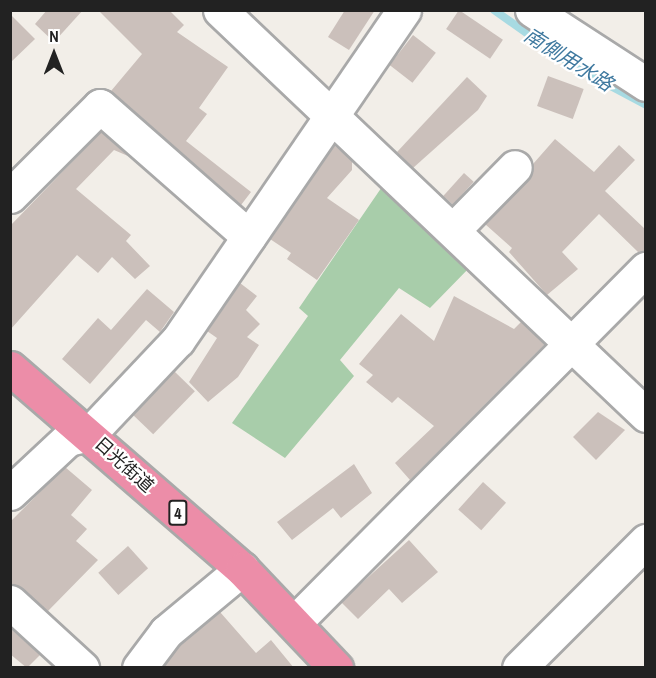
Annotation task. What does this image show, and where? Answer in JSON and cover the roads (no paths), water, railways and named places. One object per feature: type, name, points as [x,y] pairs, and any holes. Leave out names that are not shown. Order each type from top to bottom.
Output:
[{"type":"highway","name":"日光街道","points":[[10,368],[89,434],[242,569],[295,622],[336,668]]},
{"type":"street","points":[[220,10],[453,230],[645,416]]},
{"type":"street","points":[[10,493],[68,439],[89,434],[178,340],[404,10]]},
{"type":"street","points":[[532,10],[645,84]]},
{"type":"street","points":[[10,196],[100,106],[249,237]]},
{"type":"street","points":[[453,230],[514,167]]},
{"type":"street","points":[[295,622],[645,269]]},
{"type":"street","points":[[519,668],[645,541]]},
{"type":"street","points":[[140,668],[166,632],[242,569]]},
{"type":"street","points":[[10,602],[82,668]]},
{"type":"waterway","name":"南側用水路","points":[[494,10],[573,66],[646,105]]}]
